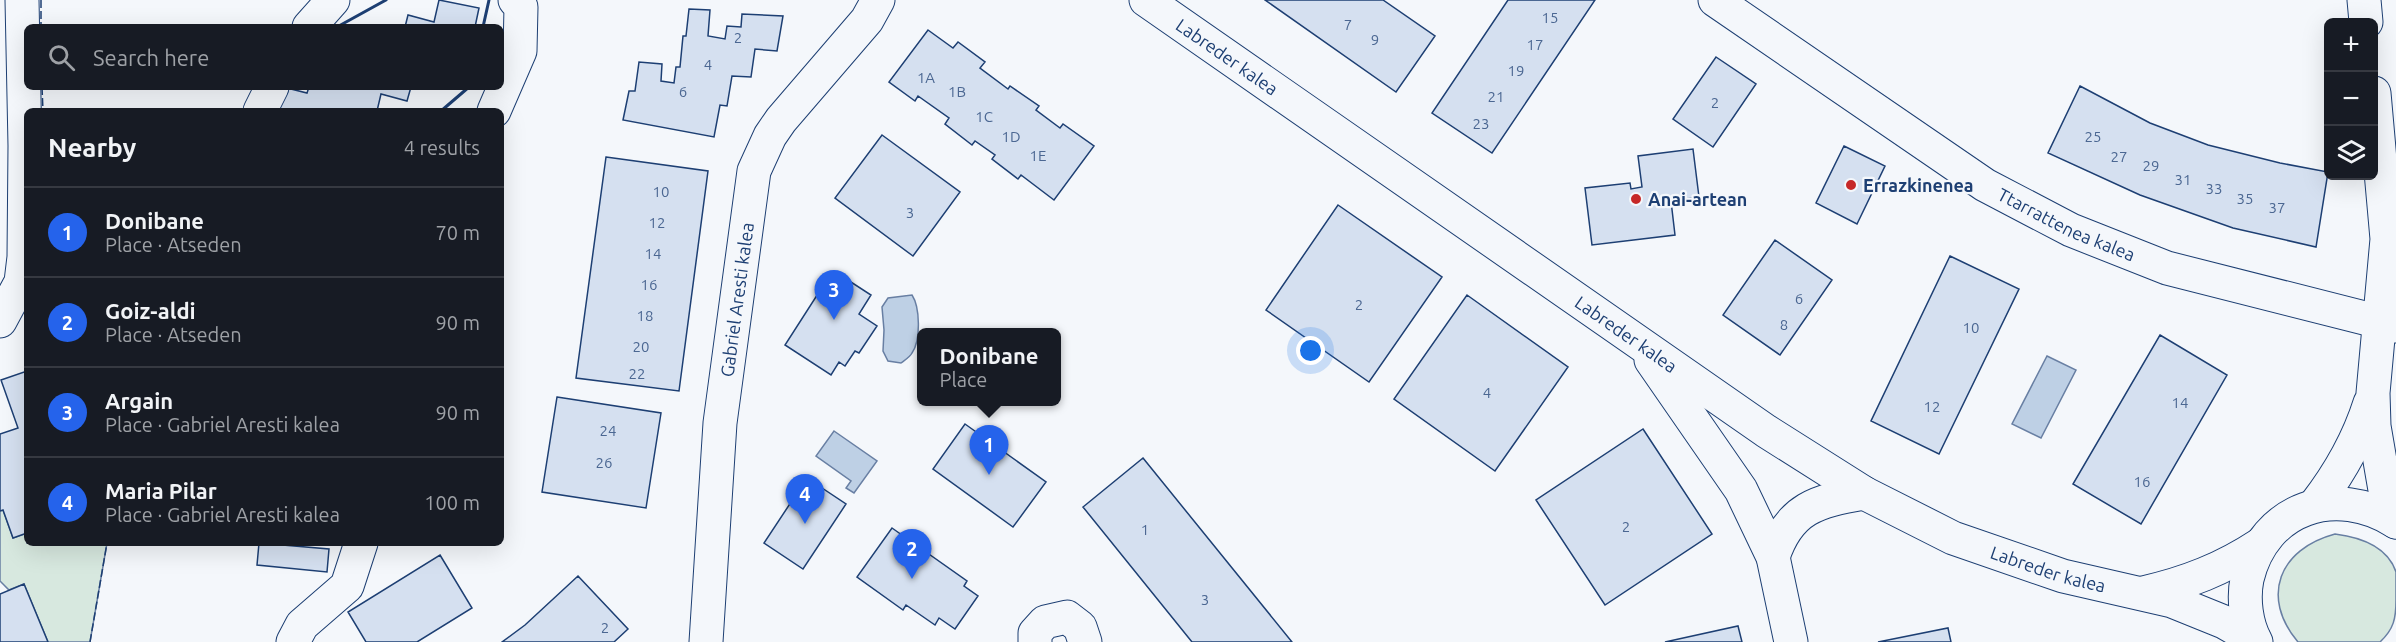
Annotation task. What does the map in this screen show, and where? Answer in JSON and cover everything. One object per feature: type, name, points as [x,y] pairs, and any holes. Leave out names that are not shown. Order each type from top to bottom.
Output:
[{"type":"street","points":[[22,0],[24,108]]},
{"type":"street","points":[[312,24],[333,0]]},
{"type":"street","name":"Ttarrattenea kalea","points":[[1715,0],[1985,184],[2071,230],[2167,268],[2388,325]]},
{"type":"street","points":[[2364,0],[2366,18]]},
{"type":"street","name":"Gabriel Aresti kalea","points":[[706,642],[720,423],[754,171],[770,136],[867,20],[893,1]]},
{"type":"street","points":[[504,88],[520,51],[522,2]]},
{"type":"street","name":"Labreder kalea","points":[[1154,3],[1766,431],[1864,494],[1953,538],[2063,576],[2143,593],[2200,611],[2255,641]]},
{"type":"street","points":[[262,108],[270,90]]},
{"type":"street","points":[[495,108],[503,90]]},
{"type":"street","points":[[2315,506],[2334,481],[2363,424],[2373,393],[2388,325],[2387,239],[2376,126]]},
{"type":"street","points":[[0,172],[24,147]]},
{"type":"street","points":[[0,220],[14,234],[24,257],[21,282],[0,321]]},
{"type":"street","points":[[1640,342],[1741,490],[1773,557],[1791,642]]},
{"type":"street","points":[[2373,393],[2378,458],[2385,490],[2396,522]]},
{"type":"street","points":[[1773,557],[1784,531],[1804,511],[1831,499],[1864,494]]},
{"type":"street","points":[[2255,641],[2246,615],[2245,589],[2251,565],[2261,544],[2276,527],[2294,514],[2315,506],[2336,503],[2358,504],[2378,511],[2396,522]]},
{"type":"street","name":"Labreder kalea","points":[[2143,593],[2203,576],[2233,562],[2261,544]]},
{"type":"street","points":[[292,642],[302,625],[347,586],[360,546]]},
{"type":"street","points":[[1035,642],[1035,633],[1046,622],[1067,617],[1080,627],[1085,642]]},
{"type":"shaded area","points":[[3,510],[13,538],[24,534],[24,546],[106,546],[90,642],[48,642],[24,584],[9,590],[0,581],[0,511]]},
{"type":"shaded area","points":[[2335,534],[2353,537],[2371,544],[2386,555],[2396,572],[2395,618],[2391,628],[2380,642],[2298,642],[2286,625],[2280,608],[2278,592],[2281,577],[2289,563],[2300,551],[2316,541]]},
{"type":"water","points":[[912,295],[917,307],[918,324],[915,347],[910,356],[901,363],[888,361],[883,351],[882,307],[888,298]]},
{"type":"water","points":[[2047,356],[2076,370],[2041,438],[2012,424]]},
{"type":"water","points":[[834,431],[877,461],[854,493],[846,488],[851,481],[816,456]]},
{"type":"building","points":[[439,0],[479,8],[476,24],[406,24],[408,15],[434,22]]},
{"type":"building","points":[[1265,0],[1383,0],[1435,36],[1396,92]]},
{"type":"building","points":[[1508,0],[1595,0],[1492,153],[1432,113]]},
{"type":"building","points":[[689,9],[710,10],[708,36],[725,39],[727,26],[741,27],[742,14],[783,16],[777,51],[755,49],[751,77],[732,76],[727,106],[720,105],[714,137],[623,120],[629,91],[635,91],[639,62],[662,64],[661,81],[674,83],[676,67],[680,67]]},
{"type":"building","points":[[928,30],[953,48],[958,42],[985,62],[980,68],[1008,89],[1010,86],[1039,106],[1036,110],[1060,128],[1063,124],[1094,146],[1054,200],[1021,175],[1018,179],[992,159],[995,155],[975,141],[972,145],[945,124],[949,118],[918,96],[915,101],[889,82]]},
{"type":"building","points":[[1716,57],[1756,84],[1713,147],[1673,119]]},
{"type":"building","points":[[2080,86],[2150,123],[2208,145],[2324,171],[2324,180],[2327,180],[2316,247],[2233,228],[2140,195],[2048,153]]},
{"type":"building","points":[[282,90],[307,93],[308,90],[410,90],[407,101],[381,94],[378,108],[278,108]]},
{"type":"building","points":[[882,135],[960,192],[913,256],[835,198]]},
{"type":"building","name":"Errazkinenea","points":[[1844,146],[1885,166],[1857,224],[1816,203]]},
{"type":"building","name":"Anai-artean","points":[[1693,149],[1699,197],[1671,201],[1675,235],[1592,245],[1585,188],[1630,183],[1631,189],[1642,187],[1638,156]]},
{"type":"building","points":[[606,157],[708,171],[679,391],[576,378]]},
{"type":"building","points":[[1338,205],[1442,277],[1369,382],[1266,310]]},
{"type":"building","points":[[1775,240],[1832,280],[1780,355],[1723,315]]},
{"type":"building","points":[[1950,256],[2019,289],[1939,454],[1871,421]]},
{"type":"building","points":[[837,273],[871,295],[859,314],[877,326],[859,353],[855,351],[845,366],[839,362],[831,375],[785,345],[821,289],[825,291]]},
{"type":"building","points":[[1467,295],[1568,367],[1495,471],[1394,399]]},
{"type":"building","points":[[2160,335],[2227,375],[2141,524],[2073,484]]},
{"type":"building","points":[[24,372],[24,534],[13,538],[3,510],[0,511],[0,434],[18,428],[1,380]]},
{"type":"building","points":[[557,397],[661,413],[646,508],[542,492]]},
{"type":"building","points":[[965,424],[1046,482],[1013,527],[933,469]]},
{"type":"building","points":[[1643,429],[1712,534],[1605,605],[1536,500]]},
{"type":"building","points":[[1143,458],[1292,642],[1192,642],[1083,507]]},
{"type":"building","points":[[807,478],[846,504],[803,569],[764,543]]},
{"type":"building","points":[[892,528],[967,581],[964,586],[978,596],[955,629],[939,618],[935,625],[906,605],[903,610],[857,577]]},
{"type":"building","points":[[259,546],[329,549],[327,572],[257,565]]},
{"type":"building","points":[[440,555],[472,608],[417,642],[366,642],[348,612]]},
{"type":"building","points":[[578,576],[628,629],[614,642],[502,642],[525,625]]},
{"type":"building","points":[[24,584],[48,642],[0,642],[0,594]]},
{"type":"building","points":[[1738,626],[1742,642],[1665,642]]},
{"type":"building","points":[[1948,628],[1951,642],[1878,642]]},
{"type":"fence","points":[[41,0],[41,24]]},
{"type":"fence","points":[[42,90],[43,108]]},
{"type":"fence","points":[[90,642],[106,546]]},
{"type":"wall","points":[[342,24],[386,0]]},
{"type":"wall","points":[[484,24],[489,0]]},
{"type":"wall","points":[[444,108],[466,90]]},
{"type":"place","name":"Errazkinenea","points":[[1851,185]]},
{"type":"place","name":"Anai-artean","points":[[1636,199]]},
{"type":"place","name":"Argain","points":[[834,320]]},
{"type":"place","name":"Donibane","points":[[989,475]]},
{"type":"place","name":"Maria Pilar","points":[[805,524]]},
{"type":"place","name":"Goiz-aldi","points":[[912,579]]}]
